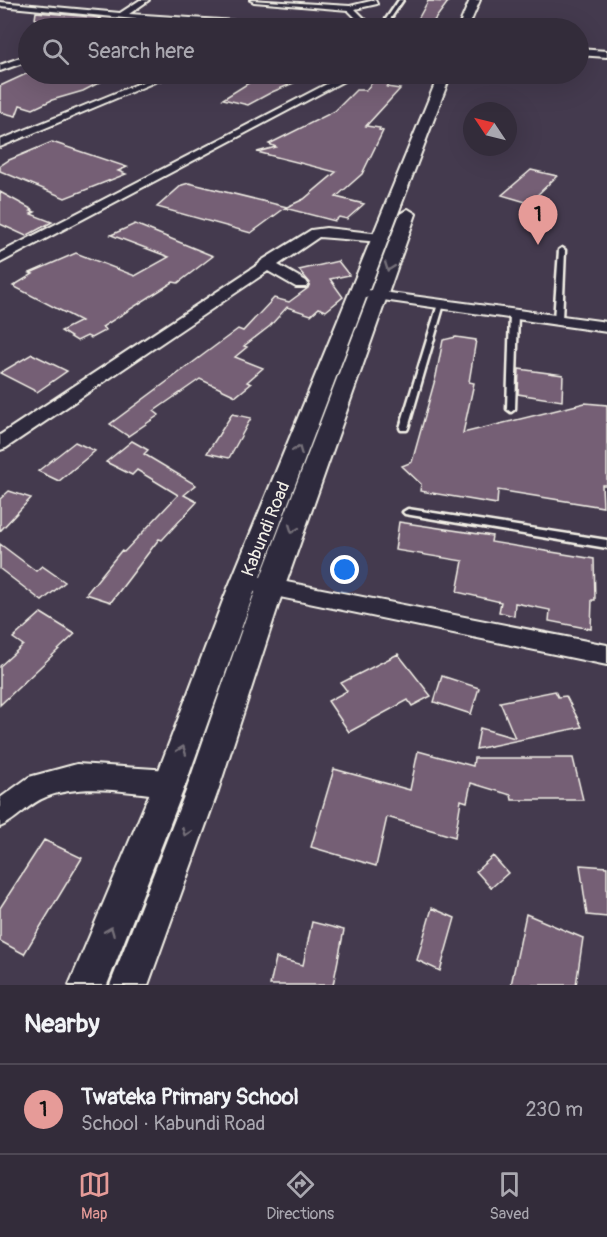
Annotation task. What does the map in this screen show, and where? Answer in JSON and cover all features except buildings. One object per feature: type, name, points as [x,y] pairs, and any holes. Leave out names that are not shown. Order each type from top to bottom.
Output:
[{"type":"street","points":[[125,18],[145,0]]},
{"type":"street","points":[[254,0],[350,8],[375,1]]},
{"type":"street","points":[[468,18],[476,0]]},
{"type":"street","points":[[476,0],[480,8],[478,18]]},
{"type":"street","points":[[365,18],[375,1]]},
{"type":"street","points":[[0,4],[108,18]]},
{"type":"street","points":[[0,14],[24,7]]},
{"type":"street","points":[[350,8],[357,18]]},
{"type":"street","points":[[589,44],[607,45]]},
{"type":"street","points":[[589,53],[607,54]]},
{"type":"street","points":[[0,68],[18,62]]},
{"type":"street","points":[[0,144],[145,84]]},
{"type":"street","points":[[0,259],[333,84]]},
{"type":"street","name":"Kabundi Road","points":[[129,985],[202,791],[369,295],[419,162],[442,84]]},
{"type":"street","name":"Kabundi Road","points":[[88,985],[170,783],[246,582],[369,295],[381,238],[419,162],[454,84]]},
{"type":"street","points":[[0,444],[266,264],[316,233],[381,238]]},
{"type":"street","points":[[266,264],[302,284]]},
{"type":"street","points":[[369,295],[607,327]]},
{"type":"street","points":[[246,582],[607,655]]},
{"type":"street","points":[[0,814],[38,786],[77,777],[170,783]]},
{"type":"lane","points":[[389,18],[401,0]]},
{"type":"lane","points":[[558,320],[562,250]]},
{"type":"lane","points":[[404,428],[441,304]]},
{"type":"lane","points":[[511,409],[514,314]]},
{"type":"lane","points":[[408,512],[607,544]]},
{"type":"place","name":"Twateka Primary School","points":[[538,245]]}]
